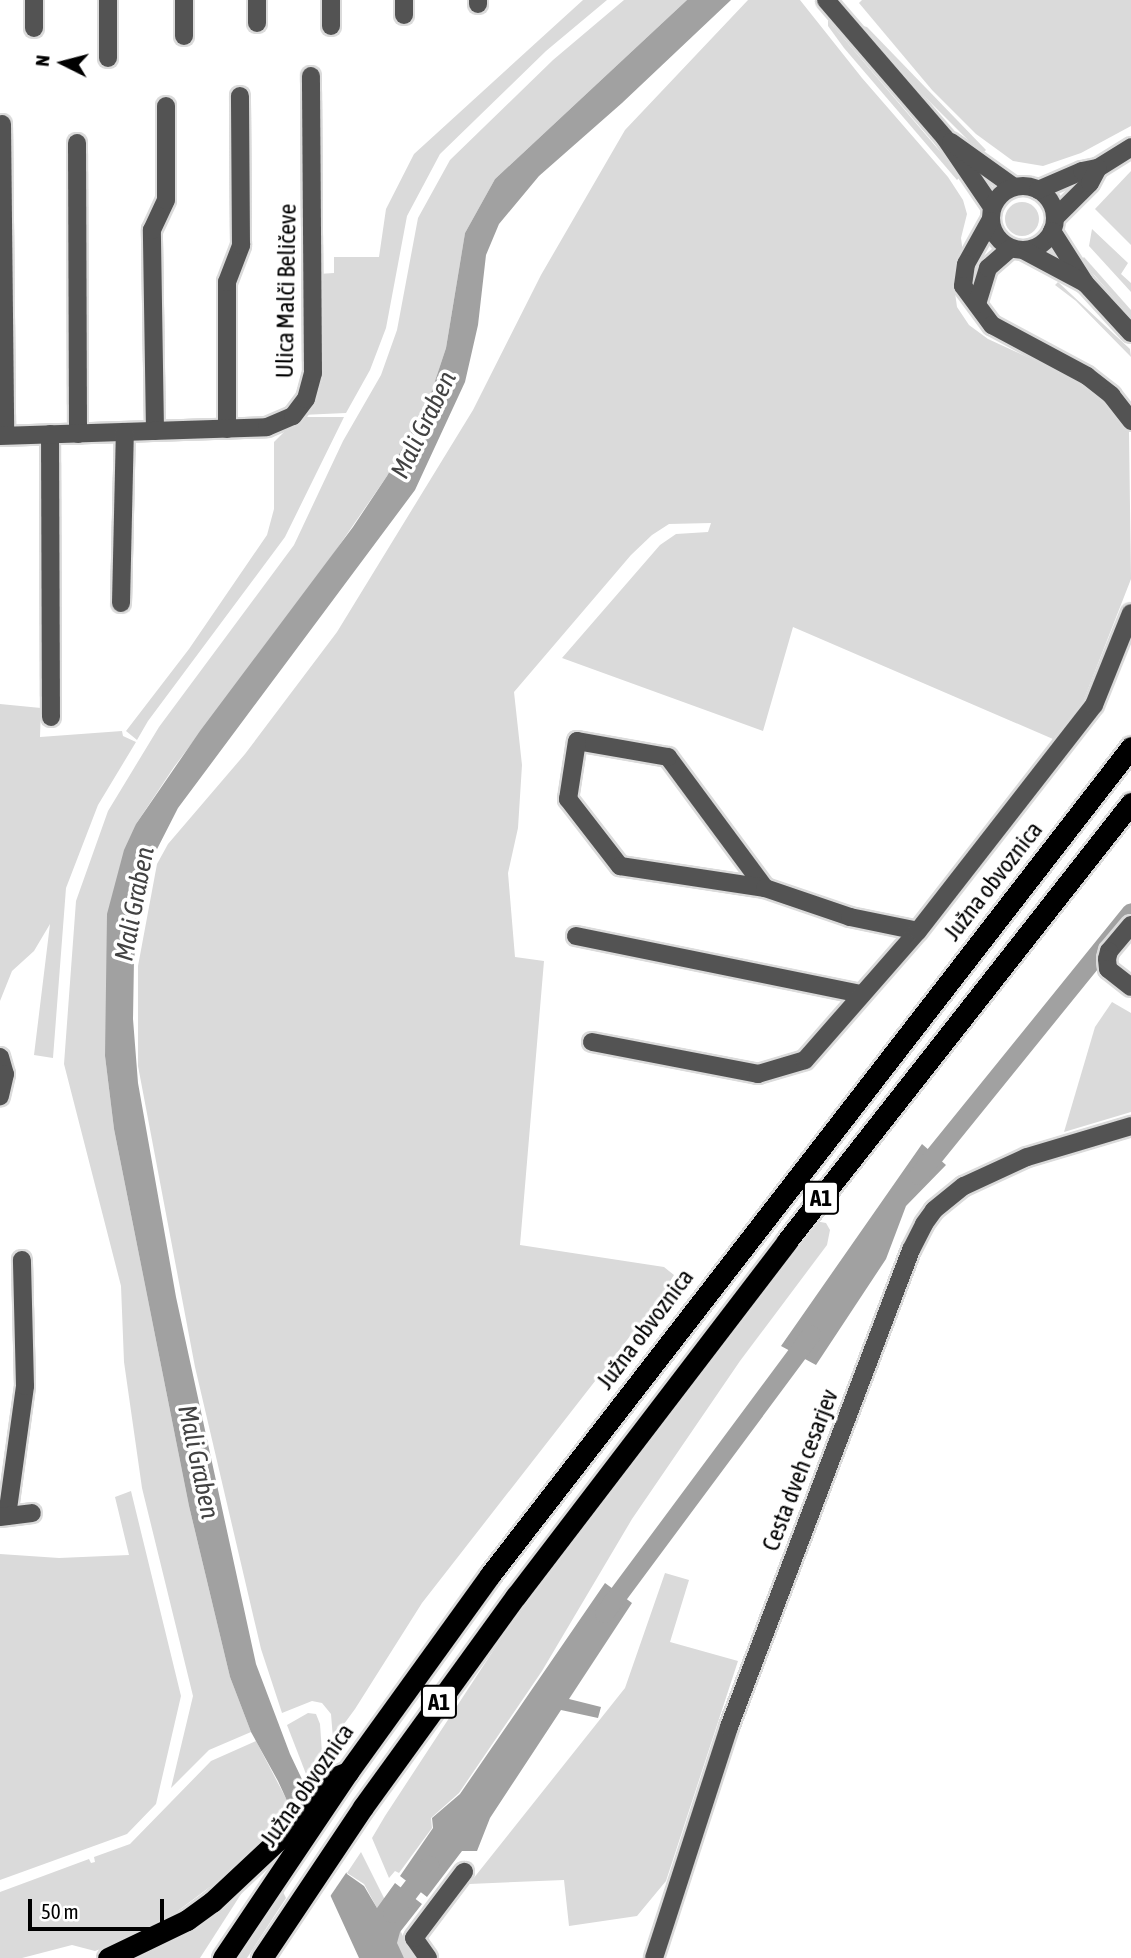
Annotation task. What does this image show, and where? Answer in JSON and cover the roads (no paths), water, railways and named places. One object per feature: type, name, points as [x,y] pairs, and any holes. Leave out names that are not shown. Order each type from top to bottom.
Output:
[{"type":"highway","name":"Južna obvoznica","points":[[223,1958],[348,1772],[523,1531],[1131,747]]},
{"type":"highway","name":"A1","points":[[262,1958],[363,1808],[516,1596],[778,1252],[1131,803]]},
{"type":"highway","points":[[108,1958],[187,1920],[212,1902],[265,1854],[322,1783],[348,1772]]},
{"type":"street","points":[[34,0],[34,27]]},
{"type":"street","points":[[108,0],[108,58]]},
{"type":"street","points":[[184,0],[184,36]]},
{"type":"street","points":[[257,0],[257,23]]},
{"type":"street","points":[[331,0],[331,26]]},
{"type":"street","points":[[826,0],[945,138],[991,214],[999,240],[1085,284]]},
{"type":"street","name":"Ulica Malči Beličeve","points":[[2,435],[267,427],[286,421],[306,399],[311,387],[311,76]]},
{"type":"street","points":[[226,429],[227,282],[241,245],[240,96]]},
{"type":"street","points":[[155,431],[152,230],[166,200],[166,106]]},
{"type":"street","points":[[2,124],[2,435]]},
{"type":"street","points":[[945,138],[1014,187],[1038,190],[1082,171],[1098,168],[1131,147]]},
{"type":"street","points":[[77,143],[78,434]]},
{"type":"street","points":[[977,304],[988,268],[1018,249],[1038,246],[1090,183],[1098,168]]},
{"type":"street","points":[[1014,187],[1003,192],[991,214],[966,264],[963,286],[986,319],[1000,331],[1097,383],[1131,421]]},
{"type":"street","points":[[1038,190],[1048,198],[1054,224],[1085,284],[1131,333]]},
{"type":"street","points":[[121,603],[125,432]]},
{"type":"street","points":[[50,434],[51,718]]},
{"type":"street","points":[[592,1042],[758,1074],[805,1060],[918,931],[1094,705],[1131,613]]},
{"type":"street","points":[[765,888],[668,757],[577,741],[568,799],[620,866],[765,888],[850,917],[918,931]]},
{"type":"street","points":[[1131,925],[1109,951],[1107,959],[1108,969],[1131,987]]},
{"type":"street","points":[[576,936],[862,995]]},
{"type":"street","points":[[0,1057],[5,1074],[0,1096]]},
{"type":"street","name":"Cesta dveh cesarjev","points":[[654,1958],[729,1727],[847,1415],[924,1224],[934,1210],[964,1186],[1027,1157],[1131,1126]]},
{"type":"street","points":[[22,1260],[25,1385],[8,1465],[4,1517],[32,1513]]},
{"type":"street","points":[[428,1958],[414,1938],[464,1872]]},
{"type":"water","name":"Mali Graben","points":[[687,0],[731,0],[622,103],[539,176],[499,224],[486,255],[478,325],[465,382],[415,490],[178,808],[153,857],[144,886],[134,959],[133,1019],[138,1083],[176,1297],[256,1664],[290,1754],[347,1874],[364,1886],[377,1908],[395,1883],[422,1904],[400,1932],[397,1943],[404,1958],[359,1958],[278,1781],[251,1732],[230,1677],[189,1506],[114,1129],[105,1056],[107,914],[124,850],[136,824],[200,731],[353,527],[387,476],[428,402],[446,348],[465,233],[495,179]]},
{"type":"water","points":[[922,1144],[946,1165],[906,1206],[886,1259],[816,1365],[781,1346]]},
{"type":"water","points":[[605,1583],[632,1603],[569,1699],[601,1707],[598,1718],[561,1710],[490,1818],[477,1851],[462,1851],[427,1897],[400,1876],[433,1828],[432,1818],[460,1794]]},
{"type":"waterway","points":[[918,1175],[1131,912]]},
{"type":"waterway","points":[[604,1613],[811,1334]]},
{"type":"waterway","points":[[392,1913],[429,1865]]}]
